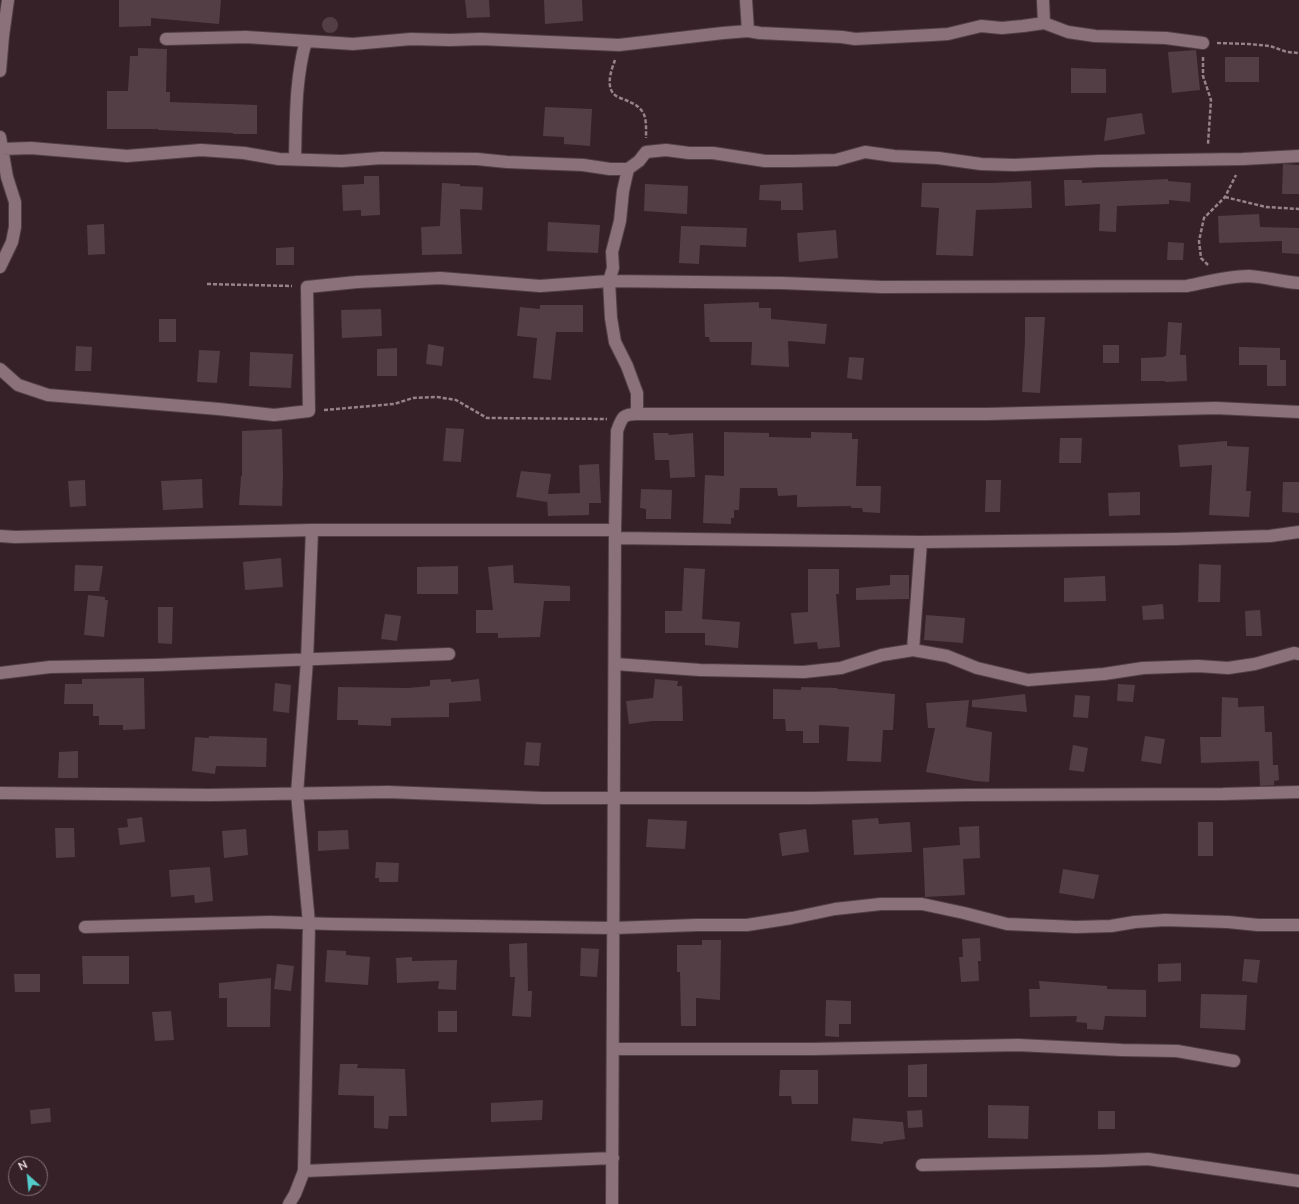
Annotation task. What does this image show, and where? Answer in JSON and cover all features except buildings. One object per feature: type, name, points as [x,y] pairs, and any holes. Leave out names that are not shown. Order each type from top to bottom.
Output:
[{"type":"street","points":[[0,71],[8,0]]},
{"type":"street","points":[[746,0],[748,31]]},
{"type":"street","points":[[1044,0],[1044,23]]},
{"type":"street","points":[[166,39],[246,37],[353,44],[411,39],[481,39],[619,45],[723,32],[748,31],[855,39],[932,36],[948,34],[981,26],[1002,28],[1044,23],[1068,32],[1095,36],[1166,38],[1197,42]]},
{"type":"street","points":[[295,159],[298,93],[303,52],[306,41]]},
{"type":"street","points":[[0,268],[12,242],[15,227],[15,202],[7,177],[1,143],[31,148],[127,156],[200,150],[244,152],[279,159],[342,161],[381,158],[477,160],[584,165],[610,169],[628,169],[639,162],[646,152],[666,150],[689,153],[713,153],[765,161],[836,160],[865,152],[894,156],[938,158],[982,164],[1014,165],[1099,161],[1243,159],[1299,156]]},
{"type":"street","points":[[628,169],[622,191],[620,221],[612,252],[613,268],[609,282],[611,318],[615,342],[627,366],[637,393],[637,414]]},
{"type":"street","points":[[0,369],[18,385],[48,395],[274,415],[309,412],[307,287],[357,282],[440,278],[540,286],[609,282],[782,283],[882,287],[1187,286],[1220,279],[1249,276],[1299,283]]},
{"type":"street","points":[[612,1204],[615,534],[617,431],[621,419],[628,414],[988,414],[1216,408],[1299,412]]},
{"type":"street","points":[[289,1204],[295,1194],[304,1171],[309,923],[297,794],[307,660],[312,530]]},
{"type":"street","points":[[0,536],[15,537],[312,530],[615,534],[921,542],[1176,539],[1270,536],[1299,532]]},
{"type":"street","points":[[913,650],[921,542]]},
{"type":"street","points":[[615,664],[700,670],[804,672],[841,668],[882,655],[913,650],[947,656],[977,668],[1028,680],[1104,674],[1143,668],[1198,666],[1228,668],[1255,664],[1294,653],[1299,654]]},
{"type":"street","points":[[0,673],[50,667],[157,665],[449,654]]},
{"type":"street","points":[[0,793],[210,795],[388,792],[542,798],[812,798],[1299,792]]},
{"type":"street","points":[[85,927],[270,922],[614,928],[747,925],[835,909],[881,904],[922,904],[1007,924],[1076,927],[1111,926],[1135,922],[1165,920],[1228,922],[1258,925],[1299,925]]},
{"type":"street","points":[[613,1049],[812,1049],[1018,1045],[1177,1051],[1234,1061]]},
{"type":"street","points":[[304,1171],[613,1158]]},
{"type":"street","points":[[922,1165],[1148,1159],[1299,1181]]},
{"type":"path","points":[[1197,42],[1263,45],[1299,54]]},
{"type":"path","points":[[1197,42],[1202,47],[1203,76],[1211,100],[1206,159]]},
{"type":"path","points":[[619,45],[609,81],[611,90],[616,96],[633,103],[643,111],[646,131],[646,152]]},
{"type":"path","points":[[1220,279],[1201,258],[1199,241],[1204,218],[1225,197],[1243,159]]},
{"type":"path","points":[[1225,197],[1266,206],[1299,209]]},
{"type":"path","points":[[207,284],[307,287]]},
{"type":"path","points":[[309,412],[394,404],[413,398],[437,397],[456,400],[487,418],[621,419]]}]
